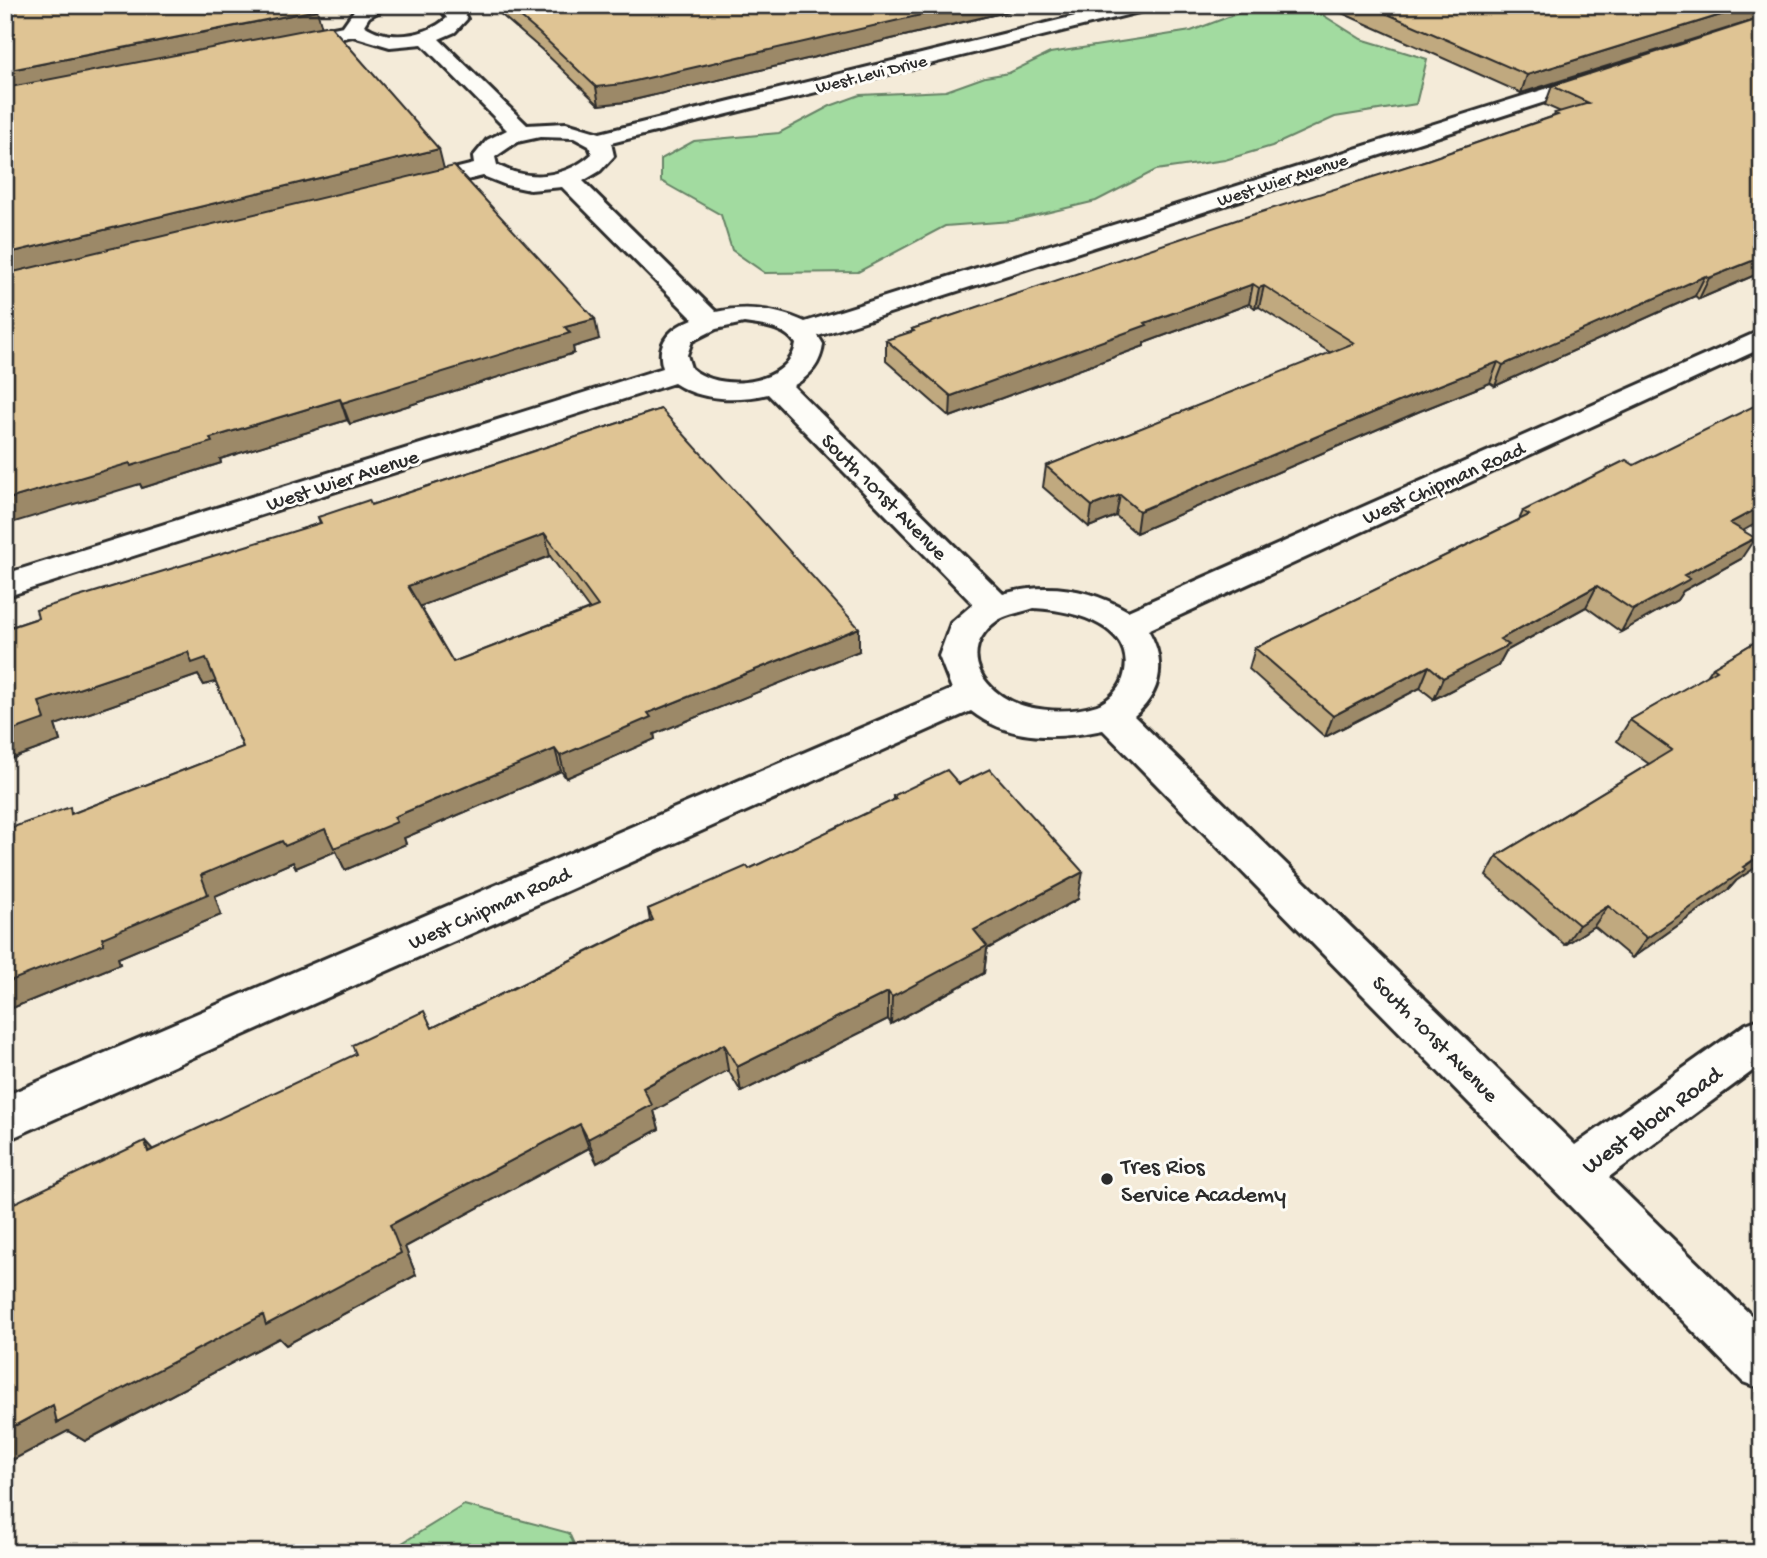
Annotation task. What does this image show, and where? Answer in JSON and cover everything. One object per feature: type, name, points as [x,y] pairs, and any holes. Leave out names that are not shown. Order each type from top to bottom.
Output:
[{"type":"street","points":[[381,5],[356,17],[353,26],[362,34],[383,39],[425,36],[453,24],[457,19],[451,7],[475,5]]},
{"type":"street","name":"West Levi Drive","points":[[598,140],[1144,5]]},
{"type":"street","points":[[261,48],[356,29]]},
{"type":"street","points":[[425,36],[523,133]]},
{"type":"street","name":"West Wier Avenue","points":[[802,332],[1615,73]]},
{"type":"street","points":[[393,191],[486,168],[509,180],[548,182],[567,178],[596,165],[603,156],[603,148],[598,140],[574,131],[523,133],[501,141],[487,151],[484,162],[486,168]]},
{"type":"street","points":[[567,178],[710,321]]},
{"type":"street","points":[[762,316],[785,322],[802,332],[810,341],[809,361],[791,379],[754,390],[709,388],[678,372],[673,360],[673,349],[693,328],[727,317],[762,316]]},
{"type":"street","name":"West Chipman Road","points":[[1125,626],[1762,338]]},
{"type":"street","name":"West Wier Avenue","points":[[5,586],[678,372]]},
{"type":"street","name":"South 101st Avenue","points":[[776,385],[995,606]]},
{"type":"street","points":[[1053,597],[1093,606],[1125,626],[1138,644],[1144,663],[1141,683],[1129,701],[1110,715],[1082,724],[1052,727],[1032,724],[993,711],[973,695],[959,670],[957,645],[965,630],[978,616],[1013,600],[1053,597]]},
{"type":"street","name":"West Chipman Road","points":[[5,1119],[973,695]]},
{"type":"street","name":"South 101st Avenue","points":[[1110,715],[1762,1363]]},
{"type":"street","name":"West Bloch Road","points":[[1573,1175],[1762,1038]]},
{"type":"green space","points":[[1260,5],[1307,5],[1361,39],[1427,59],[1416,104],[1335,117],[1272,146],[1225,160],[1156,170],[1096,201],[1012,221],[945,226],[858,272],[765,273],[732,250],[721,215],[661,181],[661,159],[694,141],[779,133],[830,106],[860,95],[946,91],[985,77],[1009,73],[1050,53],[1191,31]]},
{"type":"green space","points":[[464,1505],[569,1533],[578,1553],[386,1553]]},
{"type":"building","points":[[5,5],[312,5],[317,10],[5,71]]},
{"type":"building","points":[[506,5],[964,5],[622,84],[596,87]]},
{"type":"building","points":[[1367,5],[1753,5],[1527,75]]},
{"type":"building","points":[[1762,18],[1762,257],[1709,278],[1705,276],[1503,365],[1498,362],[1427,390],[1139,511],[1120,495],[1092,506],[1046,466],[1354,343],[1264,286],[1259,288],[1253,284],[951,396],[886,340],[1239,219],[1427,160],[1558,115],[1555,113],[1589,103],[1552,86]]},
{"type":"building","points":[[330,25],[439,149],[5,254],[5,88]]},
{"type":"building","points":[[454,166],[595,319],[565,327],[570,333],[342,403],[340,399],[210,438],[212,442],[5,500],[5,274]]},
{"type":"building","points":[[1762,402],[1762,506],[1730,523],[1755,538],[1684,575],[1690,579],[1633,610],[1597,586],[1500,639],[1509,645],[1443,678],[1429,666],[1333,716],[1255,648],[1529,515],[1523,511],[1626,460],[1634,465]]},
{"type":"building","points":[[661,409],[859,628],[648,713],[651,717],[560,756],[555,749],[394,817],[397,822],[334,848],[325,829],[285,846],[282,841],[201,875],[208,894],[102,938],[104,944],[5,983],[5,830],[70,807],[71,814],[243,747],[206,658],[192,663],[188,652],[39,702],[45,719],[5,733],[5,629],[38,618],[36,610],[321,523],[318,517],[369,500],[371,505]],"holes":[[[545,534],[598,606],[453,662],[408,586]]]},
{"type":"building","points":[[1762,638],[1762,854],[1743,867],[1746,869],[1647,938],[1608,906],[1579,925],[1497,856],[1672,750],[1630,720],[1717,670],[1713,667]]},
{"type":"building","points":[[990,769],[1083,872],[974,930],[987,946],[892,997],[888,992],[737,1067],[724,1044],[643,1088],[652,1105],[588,1139],[580,1124],[390,1225],[401,1253],[266,1325],[263,1315],[57,1423],[53,1405],[5,1431],[5,1214],[13,1210],[12,1204],[145,1141],[148,1152],[356,1054],[352,1045],[424,1011],[432,1028],[653,920],[648,909],[747,866],[749,869],[896,799],[893,796],[947,770],[959,784]]},
{"type":"place","name":"Tres Rios Service Academy","points":[[1107,1179]]}]
